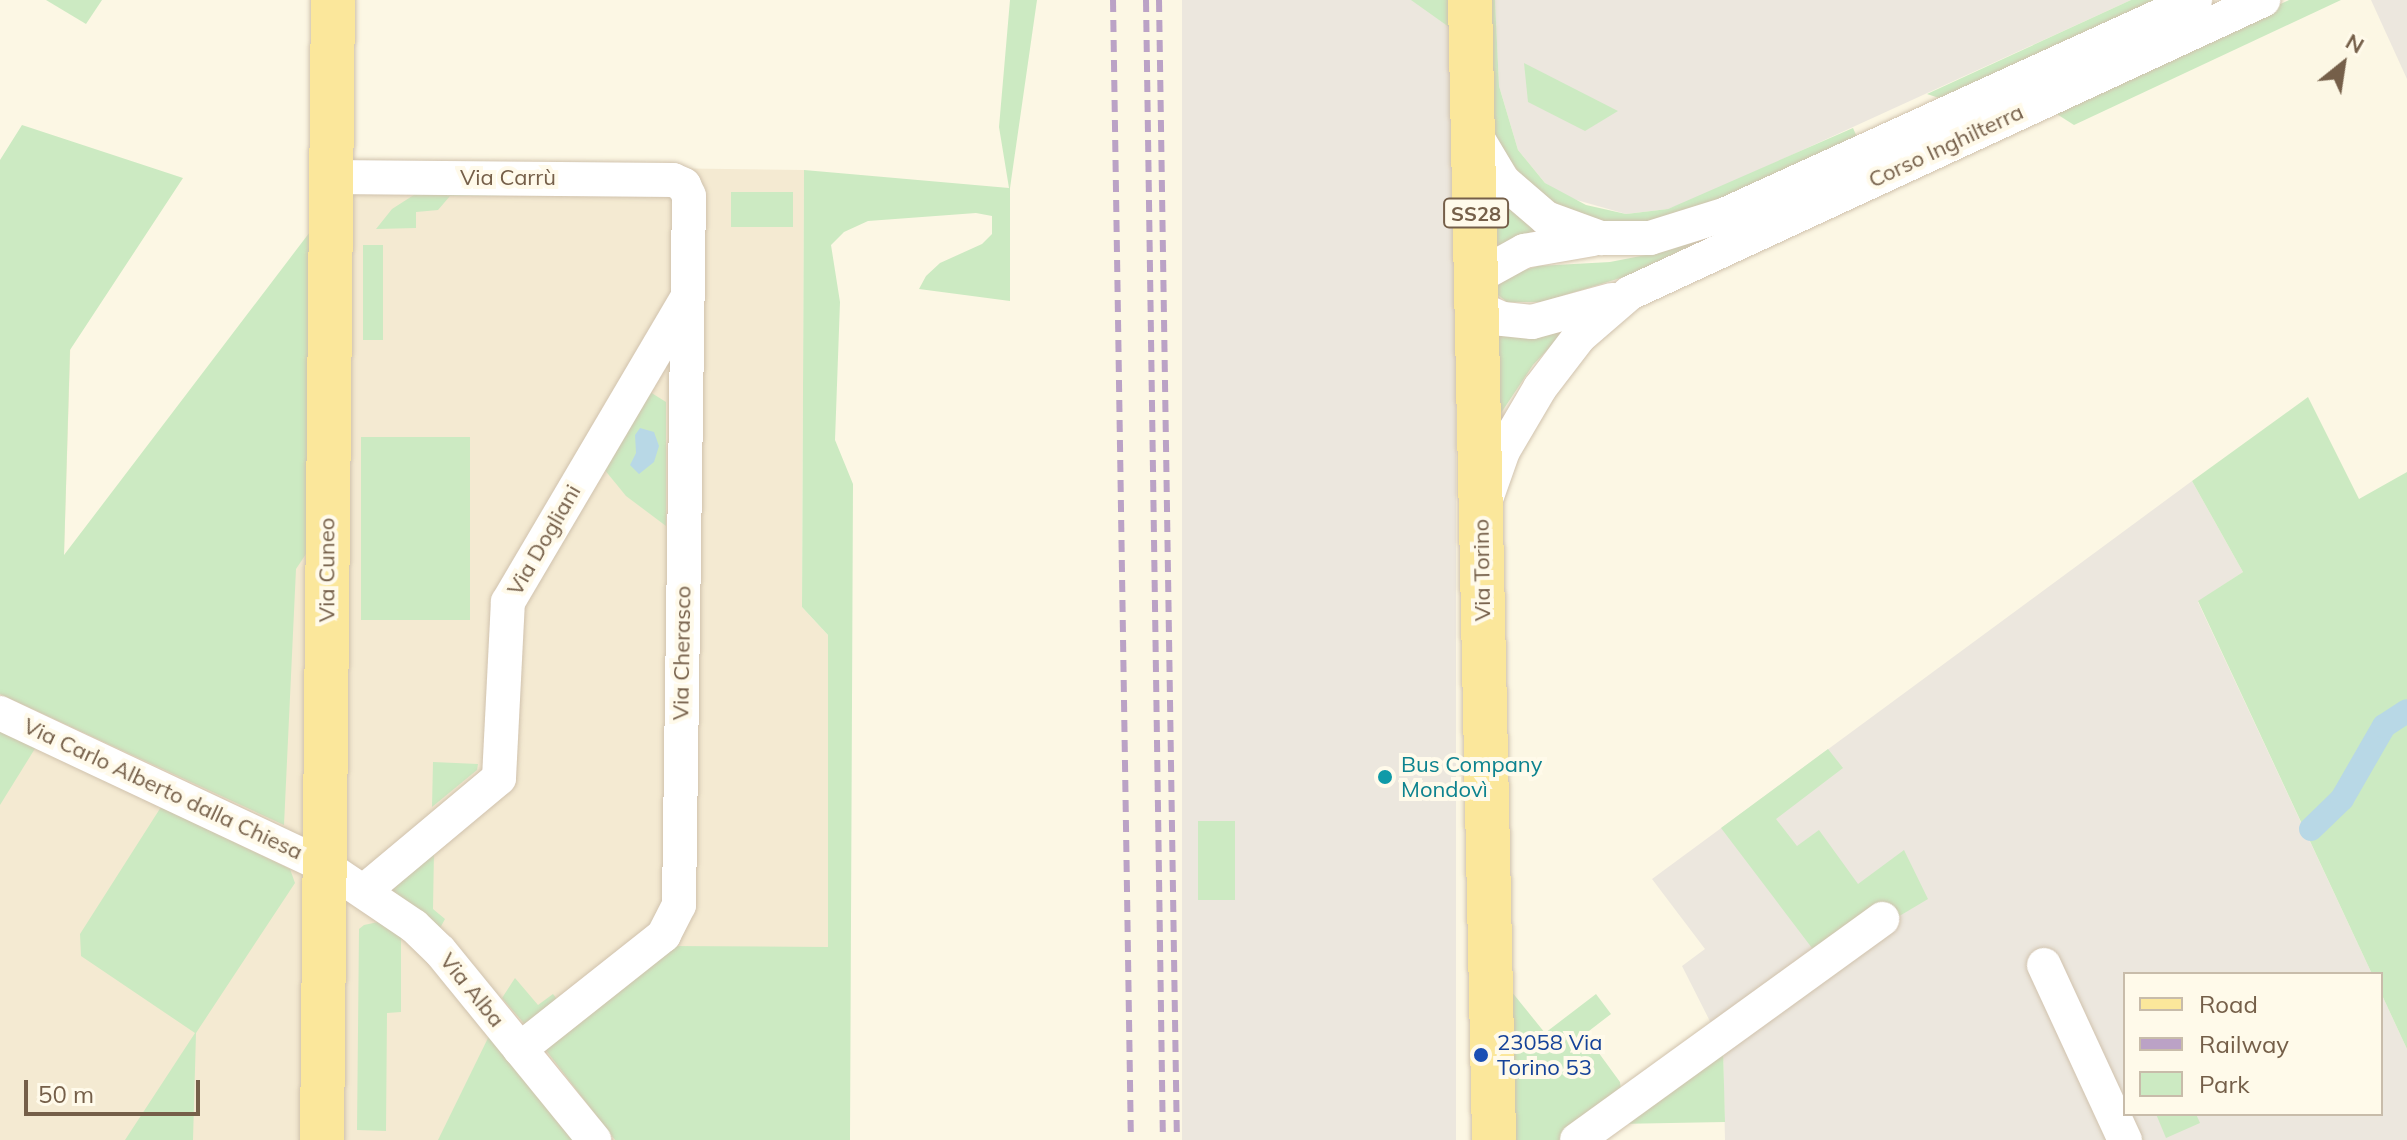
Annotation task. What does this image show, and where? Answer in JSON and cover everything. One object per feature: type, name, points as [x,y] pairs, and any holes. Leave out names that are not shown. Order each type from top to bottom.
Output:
[{"type":"main road","name":"Via Cuneo","points":[[322,1140],[333,0]]},
{"type":"main road","name":"Via Torino","points":[[1470,0],[1494,1140]]},
{"type":"street","name":"Corso Inghilterra","points":[[2195,0],[1927,138],[1630,293],[1532,322],[1503,319],[1478,292],[1524,251],[1601,238],[1650,238],[1696,227],[1927,138],[2263,0]]},
{"type":"street","name":"Corso Inghilterra","points":[[1475,134],[1503,181],[1532,208],[1563,226],[1601,238]]},
{"type":"street","name":"Via Carrù","points":[[330,177],[673,180],[684,185]]},
{"type":"street","name":"Via Cherasco","points":[[520,1049],[664,935],[679,905],[689,196],[684,185]]},
{"type":"street","name":"Corso Inghilterra","points":[[1481,527],[1493,477],[1519,421],[1579,337],[1630,293]]},
{"type":"street","name":"Via Dogliani","points":[[364,891],[499,778],[508,602],[687,299]]},
{"type":"street","name":"Via Carlo Alberto dalla Chiesa","points":[[0,713],[325,866]]},
{"type":"street","name":"Via Alba","points":[[325,866],[429,939],[594,1140]]},
{"type":"street","points":[[1577,1140],[1882,919]]},
{"type":"street","points":[[2044,965],[2125,1140]]},
{"type":"shaded area","points":[[1182,0],[1456,0],[1456,1140],[1182,1140]]},
{"type":"shaded area","points":[[1495,0],[2131,0],[1691,201],[1668,209],[1626,214],[1566,197],[1545,183],[1518,150],[1499,86]]},
{"type":"shaded area","points":[[2371,0],[2407,0],[2407,79]]},
{"type":"shaded area","points":[[346,164],[804,170],[802,607],[828,635],[829,1140],[0,1140],[0,198],[74,227],[64,556],[159,588]]},
{"type":"shaded area","points":[[2192,481],[2243,572],[2198,602],[2371,972],[2123,972],[2123,1116],[2383,1116],[2383,997],[2407,1049],[2407,1140],[1725,1140],[1723,1047],[1682,966],[1705,949],[1652,879]]},
{"type":"green space","points":[[46,0],[102,0],[86,24]]},
{"type":"green space","points":[[1010,0],[1037,0],[1010,188],[1010,301],[919,289],[926,276],[940,263],[982,244],[992,234],[992,216],[976,213],[868,221],[844,232],[831,245],[840,302],[835,440],[853,484],[850,1140],[615,1140],[542,1045],[669,946],[828,947],[828,635],[802,607],[804,170],[1009,188],[999,127]]},
{"type":"green space","points":[[1411,0],[1456,0],[1456,32]]},
{"type":"green space","points":[[1485,0],[1495,0],[1499,86],[1518,150],[1545,183],[1586,205],[1626,214],[1668,209],[1853,128],[1857,137],[1722,199],[1653,223],[1610,225],[1566,211],[1527,183],[1498,144],[1490,118]]},
{"type":"green space","points":[[2131,0],[2158,0],[1942,99],[1927,94]]},
{"type":"green space","points":[[2289,0],[2341,0],[2074,125],[2052,111]]},
{"type":"green space","points":[[1524,63],[1618,111],[1585,131],[1528,102]]},
{"type":"green space","points":[[22,125],[183,178],[70,350],[64,555],[316,224],[310,548],[296,569],[284,825],[0,694],[0,160]]},
{"type":"green space","points":[[1863,164],[1627,276],[1542,302],[1507,302],[1498,295],[1497,285],[1518,272],[1538,266],[1610,262],[1661,252]]},
{"type":"green space","points":[[495,186],[500,196],[450,196],[438,210],[416,212],[416,228],[376,229],[392,209],[420,191]]},
{"type":"green space","points":[[1493,187],[1540,230],[1517,236],[1495,248]]},
{"type":"green space","points":[[731,192],[793,192],[793,227],[731,227]]},
{"type":"green space","points":[[363,245],[383,245],[383,340],[363,340]]},
{"type":"green space","points":[[1565,331],[1533,365],[1495,422],[1494,334],[1532,338]]},
{"type":"green space","points":[[650,392],[666,402],[666,526],[626,496],[604,469]]},
{"type":"green space","points":[[2308,397],[2359,499],[2407,472],[2407,1049],[2383,997],[2383,972],[2371,972],[2198,601],[2243,572],[2192,481]]},
{"type":"green space","points":[[361,437],[470,437],[470,620],[361,620]]},
{"type":"green space","points":[[0,730],[36,747],[0,805]]},
{"type":"green space","points":[[1828,749],[1843,768],[1776,819],[1797,846],[1819,830],[1858,884],[1904,850],[1928,899],[1891,921],[1818,956],[1721,828]]},
{"type":"green space","points":[[433,762],[478,764],[477,770],[432,807]]},
{"type":"green space","points":[[161,807],[290,869],[295,883],[196,1033],[193,1140],[125,1140],[195,1033],[81,956],[80,934]]},
{"type":"green space","points":[[1198,821],[1235,821],[1235,900],[1198,900]]},
{"type":"green space","points":[[434,851],[433,909],[445,919],[439,930],[389,888]]},
{"type":"green space","points":[[378,922],[401,935],[401,1012],[387,1013],[386,1131],[357,1130],[359,929]]},
{"type":"green space","points":[[515,978],[538,1005],[553,994],[559,1002],[528,1028],[502,998]]},
{"type":"green space","points":[[1507,986],[1545,1033],[1596,994],[1611,1014],[1585,1034],[1620,1082],[1622,1099],[1566,1140],[1511,1140]]},
{"type":"green space","points":[[489,1036],[573,1140],[438,1140]]},
{"type":"green space","points":[[1723,1047],[1725,1122],[1616,1124]]},
{"type":"green space","points":[[2157,1116],[2197,1116],[2200,1123],[2166,1138]]},
{"type":"water","points":[[640,428],[654,432],[659,446],[654,462],[639,474],[630,465],[636,453],[635,435]]},
{"type":"waterway","points":[[2311,829],[2342,799],[2384,726],[2407,711]]},
{"type":"railway","points":[[1113,0],[1131,1140]]},
{"type":"railway","points":[[1146,0],[1163,1140]]},
{"type":"railway","points":[[1159,0],[1177,1140]]},
{"type":"place","name":"Bus Company Mondovì","points":[[1385,777]]},
{"type":"place","name":"23058 Via Torino 53","points":[[1481,1055]]}]
